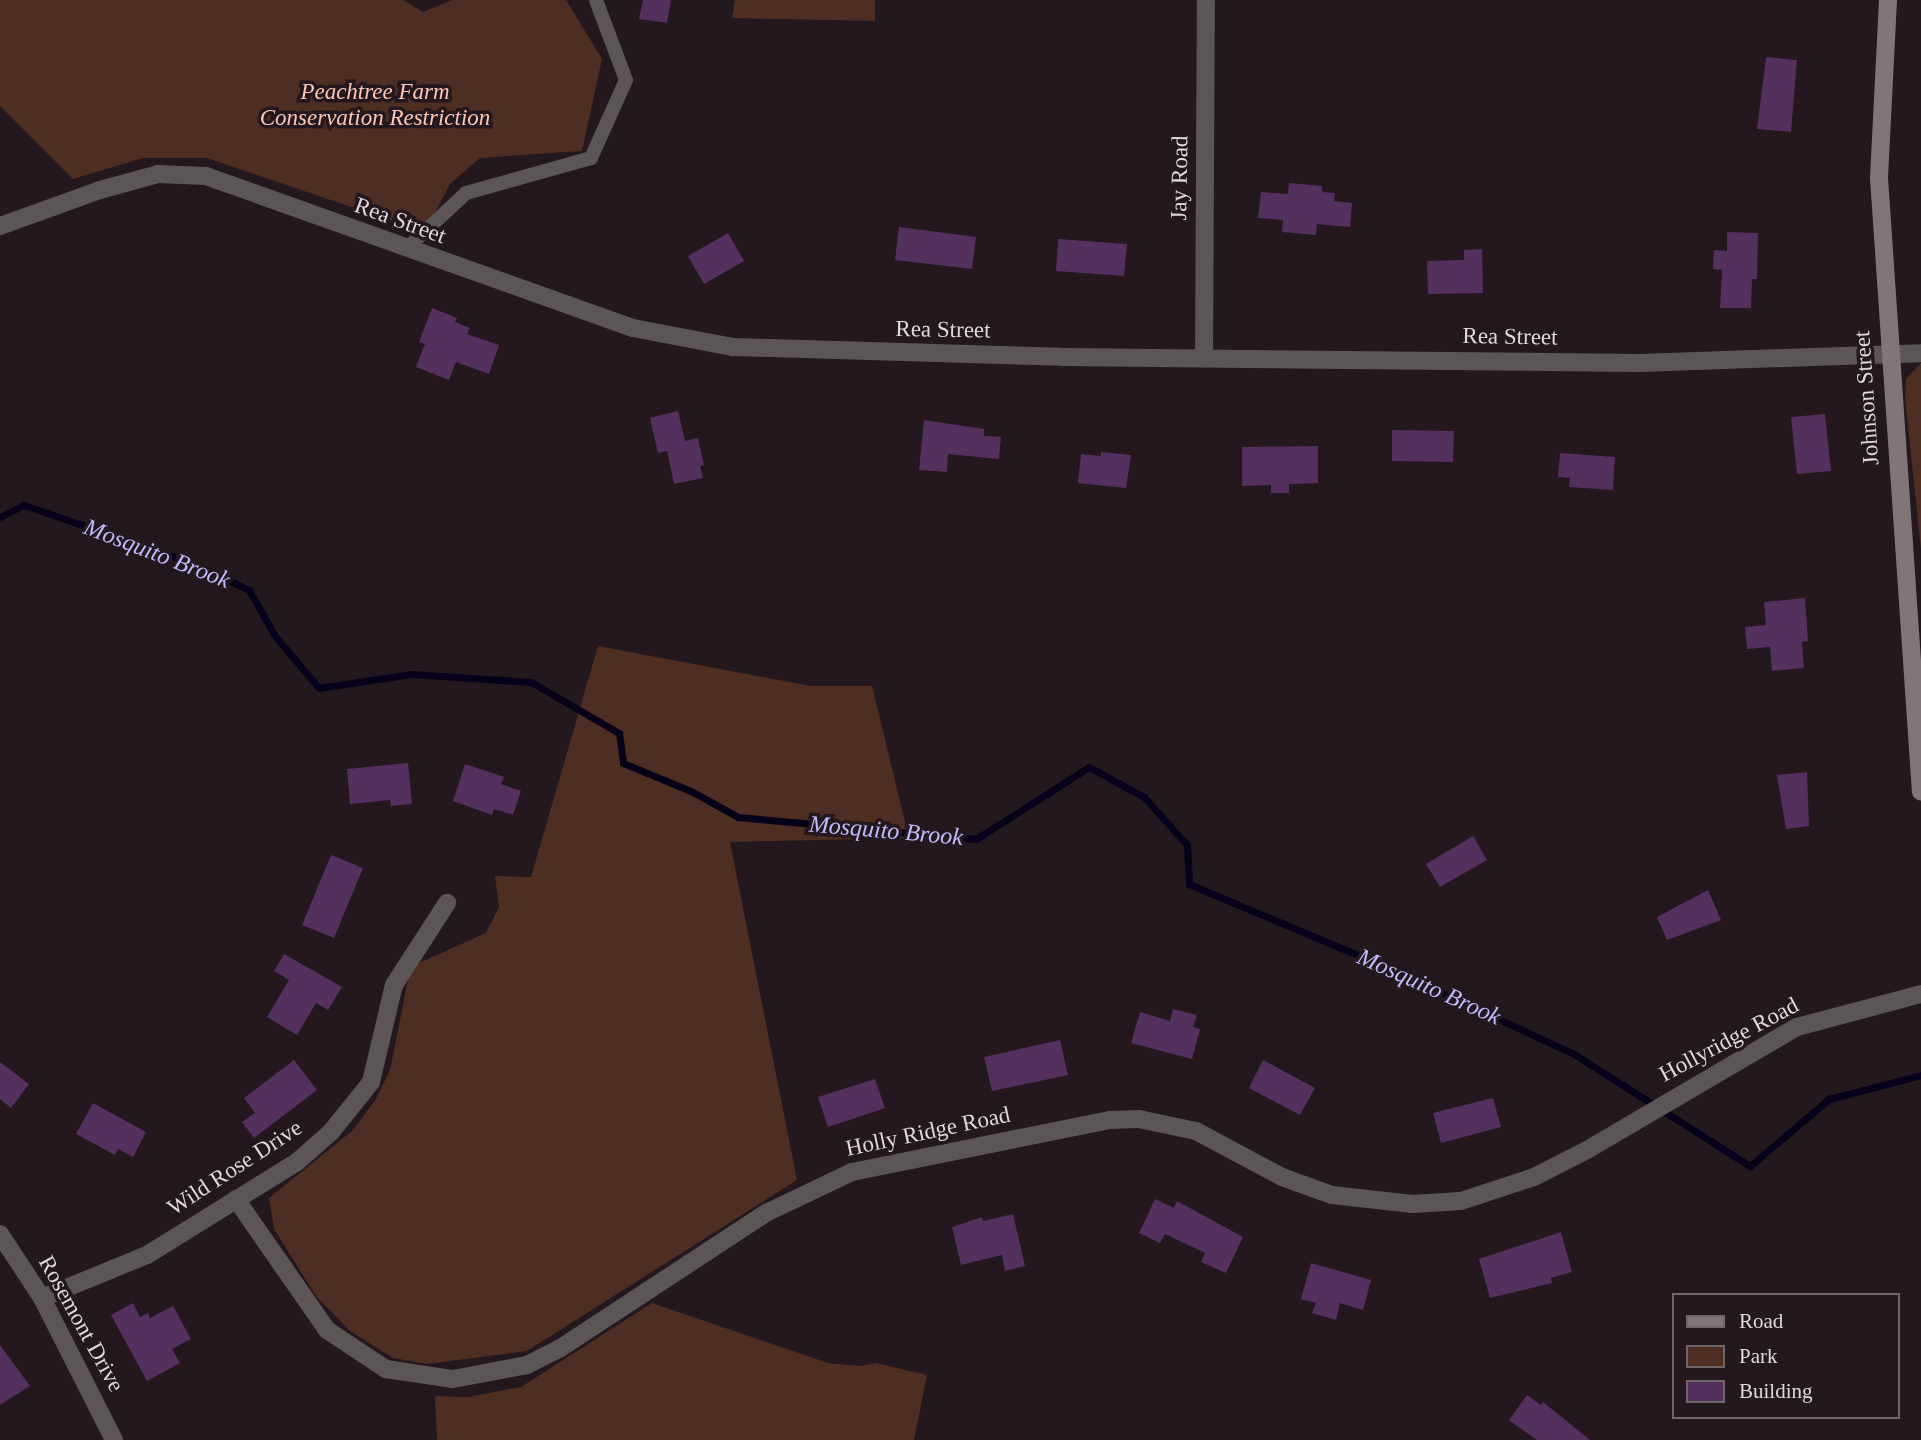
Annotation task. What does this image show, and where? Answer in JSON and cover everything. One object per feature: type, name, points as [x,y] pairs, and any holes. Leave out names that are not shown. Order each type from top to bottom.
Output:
[{"type":"street","name":"Jay Road","points":[[1204,357],[1206,0]]},
{"type":"street","name":"Johnson Street","points":[[1888,0],[1878,155],[1888,353],[1921,792]]},
{"type":"street","name":"Rea Street","points":[[0,226],[100,190],[158,174],[206,176],[633,328],[733,347],[1062,357],[1640,363],[1921,353]]},
{"type":"street","name":"Wild Rose Drive","points":[[42,1298],[147,1255],[296,1162],[352,1110],[371,1082],[394,985],[447,903]]},
{"type":"street","name":"Hollyridge Road","points":[[1645,1116],[1797,1027],[1921,994]]},
{"type":"street","name":"Holly Ridge Road","points":[[236,1199],[327,1330],[386,1369],[453,1379],[517,1367],[559,1349],[766,1213],[852,1172],[1111,1120],[1139,1119],[1196,1131],[1307,1188],[1372,1202],[1412,1204],[1461,1200],[1534,1177],[1645,1116]]},
{"type":"street","name":"Rosemont Drive","points":[[0,1234],[42,1298],[114,1440]]},
{"type":"lane","points":[[406,249],[466,193],[591,158],[625,80],[596,0]]},
{"type":"green space","name":"Peachtree Farm Conservation Restriction","points":[[0,0],[403,0],[423,12],[452,0],[566,0],[602,59],[582,151],[480,158],[450,184],[425,232],[207,158],[143,158],[73,179],[0,106]]},
{"type":"green space","points":[[735,0],[875,0],[875,21],[732,18]]},
{"type":"green space","points":[[1921,363],[1921,549],[1905,398],[1906,379]]},
{"type":"green space","points":[[598,646],[811,686],[872,686],[909,838],[730,842],[797,1180],[527,1351],[427,1364],[393,1358],[350,1331],[316,1296],[274,1229],[269,1198],[352,1131],[376,1099],[390,1070],[408,980],[419,963],[486,933],[499,907],[495,876],[531,877]]},
{"type":"green space","points":[[652,1303],[828,1363],[859,1366],[876,1363],[927,1375],[914,1440],[437,1440],[435,1396],[468,1397],[521,1387]]},
{"type":"building","points":[[643,0],[671,0],[667,23],[639,19]]},
{"type":"building","points":[[1766,57],[1797,60],[1791,132],[1757,129]]},
{"type":"building","points":[[1289,183],[1322,186],[1322,192],[1335,193],[1334,201],[1352,203],[1350,227],[1317,224],[1316,235],[1282,232],[1283,220],[1258,218],[1261,192],[1288,194]]},
{"type":"building","points":[[899,227],[976,237],[972,269],[895,260]]},
{"type":"building","points":[[1727,232],[1758,233],[1757,279],[1752,279],[1751,308],[1720,308],[1722,270],[1713,269],[1714,250],[1727,251]]},
{"type":"building","points":[[728,233],[744,261],[704,284],[688,256]]},
{"type":"building","points":[[1058,239],[1127,244],[1124,276],[1056,271]]},
{"type":"building","points":[[1482,249],[1483,293],[1428,294],[1427,261],[1464,260],[1464,250]]},
{"type":"building","points":[[432,308],[457,318],[455,322],[470,328],[467,334],[499,345],[489,374],[456,362],[449,380],[416,367],[425,344],[419,342]]},
{"type":"building","points":[[678,411],[685,441],[698,438],[704,465],[700,466],[703,478],[674,484],[667,451],[658,453],[650,418]]},
{"type":"building","points":[[1825,414],[1831,471],[1797,474],[1791,417]]},
{"type":"building","points":[[924,420],[984,429],[984,436],[1001,437],[999,459],[948,454],[947,472],[919,470]]},
{"type":"building","points":[[1392,430],[1454,431],[1453,462],[1392,461]]},
{"type":"building","points":[[1318,446],[1318,483],[1289,484],[1289,493],[1271,493],[1271,485],[1242,486],[1242,447]]},
{"type":"building","points":[[1101,452],[1131,455],[1126,488],[1078,483],[1081,454],[1101,456]]},
{"type":"building","points":[[1560,453],[1615,457],[1613,490],[1569,487],[1570,478],[1558,477]]},
{"type":"building","points":[[1805,598],[1808,641],[1802,642],[1804,668],[1772,671],[1770,647],[1747,649],[1745,627],[1766,625],[1764,602]]},
{"type":"building","points":[[408,763],[412,804],[391,806],[390,800],[350,804],[347,769]]},
{"type":"building","points":[[465,764],[504,777],[501,784],[521,791],[513,815],[494,809],[492,815],[453,801]]},
{"type":"building","points":[[1807,772],[1809,826],[1786,829],[1777,775]]},
{"type":"building","points":[[1473,836],[1487,860],[1440,887],[1426,864]]},
{"type":"building","points":[[331,855],[363,868],[334,938],[302,925]]},
{"type":"building","points":[[1708,890],[1721,920],[1667,940],[1657,917]]},
{"type":"building","points":[[284,954],[342,987],[328,1010],[316,1003],[297,1035],[267,1017],[289,980],[274,971]]},
{"type":"building","points":[[1173,1009],[1197,1015],[1193,1027],[1200,1029],[1192,1059],[1131,1043],[1140,1012],[1170,1021]]},
{"type":"building","points":[[1060,1040],[1068,1075],[992,1091],[984,1057]]},
{"type":"building","points":[[294,1060],[317,1090],[254,1138],[242,1122],[255,1113],[244,1098]]},
{"type":"building","points":[[1263,1060],[1315,1088],[1300,1115],[1249,1088]]},
{"type":"building","points":[[0,1062],[29,1084],[11,1108],[0,1099]]},
{"type":"building","points":[[875,1079],[885,1108],[828,1127],[818,1097]]},
{"type":"building","points":[[1493,1098],[1501,1127],[1441,1143],[1433,1113]]},
{"type":"building","points":[[93,1103],[146,1132],[133,1157],[118,1149],[115,1155],[76,1134]]},
{"type":"building","points":[[1155,1199],[1174,1208],[1177,1201],[1243,1237],[1226,1273],[1201,1262],[1205,1253],[1165,1234],[1160,1243],[1139,1233]]},
{"type":"building","points":[[1013,1214],[1025,1266],[1005,1271],[1002,1255],[961,1265],[952,1227],[982,1217],[983,1221]]},
{"type":"building","points":[[1561,1232],[1572,1272],[1551,1278],[1552,1283],[1490,1298],[1479,1259]]},
{"type":"building","points":[[1311,1263],[1371,1280],[1363,1310],[1340,1303],[1336,1320],[1312,1313],[1316,1303],[1301,1299]]},
{"type":"building","points":[[133,1303],[140,1317],[148,1313],[150,1318],[173,1306],[191,1339],[172,1349],[180,1363],[147,1381],[111,1315]]},
{"type":"building","points":[[0,1345],[30,1386],[0,1405]]},
{"type":"building","points":[[1527,1395],[1541,1405],[1543,1402],[1590,1440],[1537,1440],[1509,1420]]},
{"type":"waterway","name":"Mosquito Brook","points":[[0,517],[24,505],[192,563],[249,590],[275,636],[319,688],[411,674],[531,682],[619,733],[623,763],[691,791],[738,817],[976,839],[1089,767],[1144,797],[1187,845],[1189,884],[1386,967],[1574,1054],[1750,1166],[1829,1099],[1921,1075]]}]
